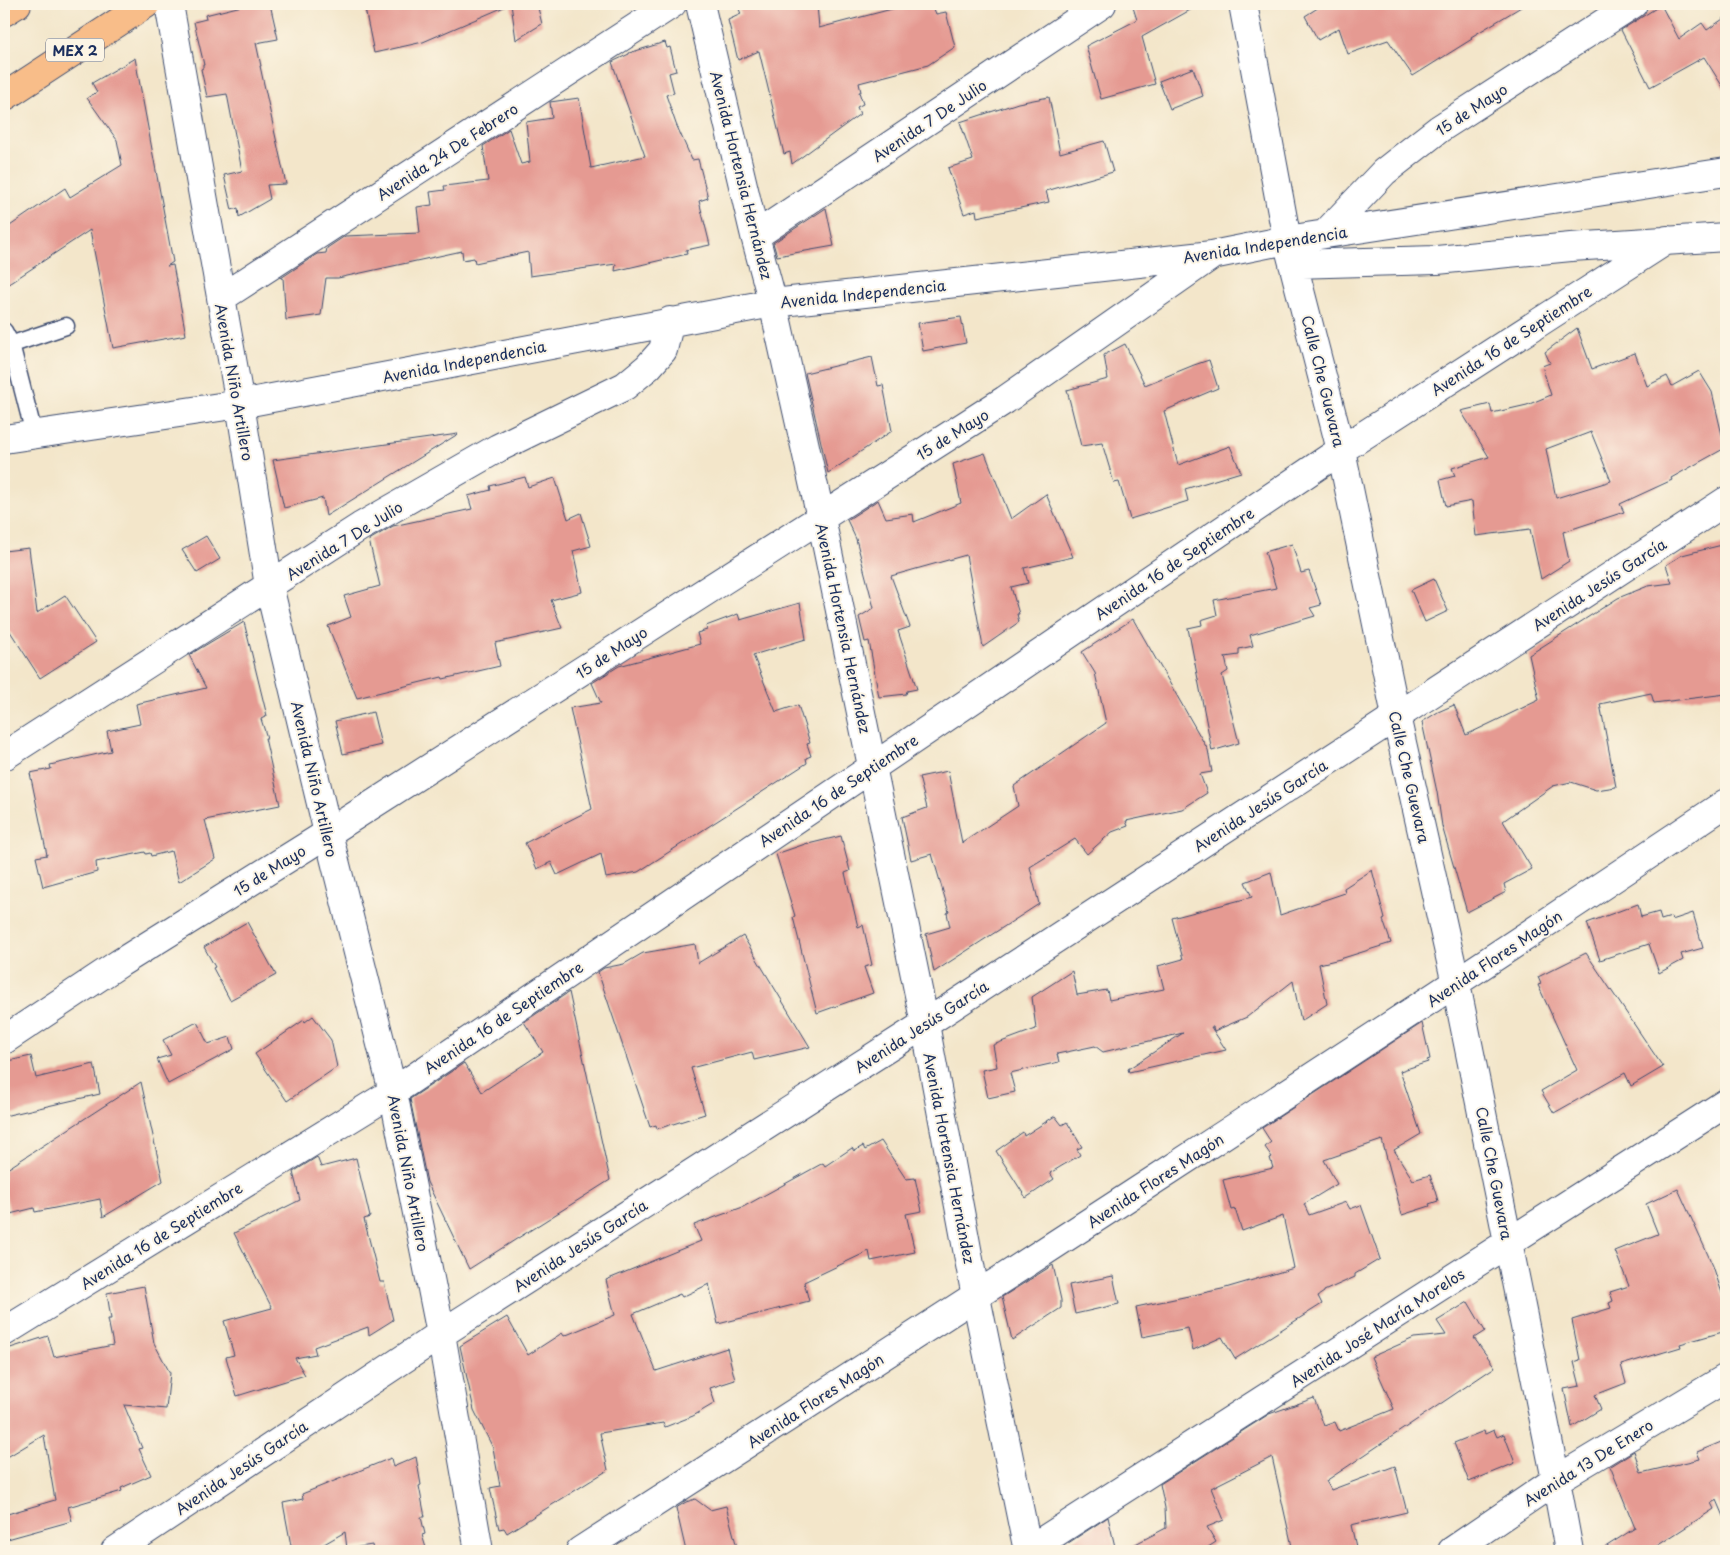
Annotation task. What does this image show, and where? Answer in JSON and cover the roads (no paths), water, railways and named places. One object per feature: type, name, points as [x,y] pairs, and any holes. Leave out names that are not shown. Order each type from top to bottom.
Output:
[{"type":"main road","points":[[4,12],[17,4]]},
{"type":"main road","name":"MEX 2","points":[[4,97],[146,4]]},
{"type":"street","name":"Avenida Niño Artillero","points":[[169,4],[240,404],[269,586],[393,1092],[440,1334],[479,1551]]},
{"type":"street","name":"Avenida 24 De Febrero","points":[[221,298],[672,4]]},
{"type":"street","name":"Avenida Hortensia Hernández","points":[[700,4],[755,236],[773,303],[821,518],[925,1024],[976,1297],[1028,1551]]},
{"type":"street","name":"Avenida 7 De Julio","points":[[755,236],[1102,4]]},
{"type":"street","name":"Calle Che Guevara","points":[[1243,4],[1290,252],[1342,450],[1396,716],[1456,984],[1509,1242],[1569,1551]]},
{"type":"street","name":"15 de Mayo","points":[[1325,234],[1384,172],[1439,129],[1633,4]]},
{"type":"street","name":"Avenida Independencia","points":[[4,439],[240,404],[773,303],[1212,255],[1290,252],[1325,234],[1726,172]]},
{"type":"street","points":[[1290,252],[1437,260],[1667,240],[1726,237]]},
{"type":"street","name":"Avenida 16 de Septiembre","points":[[4,1332],[393,1092],[872,766],[1342,450],[1667,240]]},
{"type":"street","name":"15 de Mayo","points":[[4,1040],[120,963],[328,833],[1005,400],[1212,255]]},
{"type":"street","name":"Avenida 7 De Julio","points":[[4,756],[360,527],[498,448],[625,386],[648,367],[663,350],[670,321]]},
{"type":"street","name":"Avenida Jesús García","points":[[115,1551],[440,1334],[925,1024],[1726,500]]},
{"type":"street","name":"Avenida Flores Magón","points":[[580,1551],[976,1297],[1456,984],[1726,803]]},
{"type":"street","name":"Avenida José María Morelos","points":[[1028,1551],[1726,1103]]},
{"type":"street","name":"Avenida 13 De Enero","points":[[1452,1551],[1556,1480],[1726,1378]]},
{"type":"lane","points":[[34,434],[6,340],[66,326]]}]
